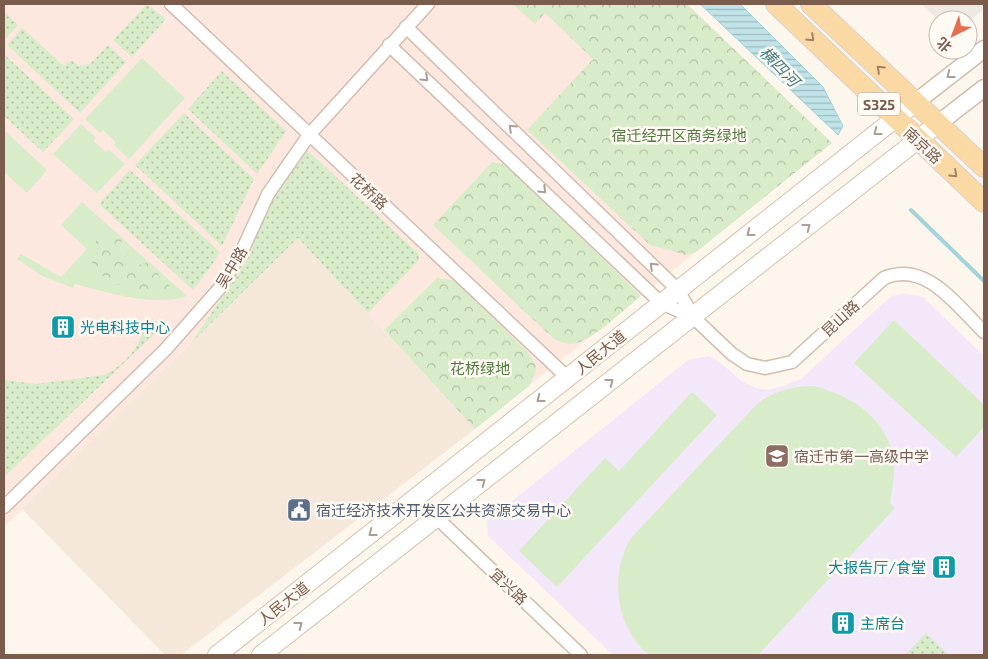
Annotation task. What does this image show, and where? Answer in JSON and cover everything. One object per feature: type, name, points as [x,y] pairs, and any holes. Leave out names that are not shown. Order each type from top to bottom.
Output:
[{"type":"main road","name":"南京路","points":[[776,4],[984,202]]},
{"type":"main road","name":"南京路","points":[[811,4],[984,167]]},
{"type":"main road","name":"人民大道","points":[[217,655],[916,102]]},
{"type":"main road","name":"人民大道","points":[[261,655],[939,124]]},
{"type":"street","name":"花桥路","points":[[171,4],[568,378]]},
{"type":"street","name":"吴中路","points":[[4,507],[165,350],[218,290],[242,251],[268,194],[310,135],[389,45],[428,4]]},
{"type":"street","points":[[406,28],[678,290],[693,317]]},
{"type":"street","points":[[389,45],[661,303],[693,317]]},
{"type":"street","name":"人民大道","points":[[916,102],[984,49]]},
{"type":"street","name":"人民大道","points":[[939,124],[984,88]]},
{"type":"street","name":"昆山路","points":[[693,317],[732,354],[747,364],[765,368],[777,366],[792,362],[884,278],[894,274],[909,273],[922,276],[934,284],[984,332]]},
{"type":"street","name":"宜兴路","points":[[436,518],[581,655]]},
{"type":"shaded area","points":[[4,4],[687,4],[832,143],[475,429],[298,238],[4,527]]},
{"type":"shaded area","points":[[921,4],[984,4],[984,9],[978,14],[978,10],[928,10]]},
{"type":"shaded area","points":[[298,238],[475,429],[181,655],[165,655],[22,509]]},
{"type":"shaded area","name":"宿迁市第一高级中学","points":[[903,293],[923,297],[984,356],[984,655],[613,655],[488,536],[487,521],[688,360],[708,356],[717,360],[743,382],[756,388],[768,390],[783,386],[801,379],[890,297]]},
{"type":"green space","points":[[147,4],[166,19],[132,57],[113,40]]},
{"type":"green space","name":"宿迁经开区商务绿地","points":[[513,4],[687,4],[832,143],[696,252],[686,255],[650,245],[527,130],[593,59],[545,13],[535,24]]},
{"type":"green space","points":[[4,11],[18,25],[4,40]]},
{"type":"green space","points":[[22,28],[64,66],[71,60],[79,66],[90,64],[108,45],[126,62],[80,113],[7,45]]},
{"type":"green space","points":[[4,54],[74,119],[43,152],[4,116]]},
{"type":"green space","points":[[142,58],[185,98],[129,159],[114,145],[116,142],[103,130],[100,133],[85,119]]},
{"type":"green space","points":[[222,71],[286,131],[257,174],[188,109]]},
{"type":"green space","points":[[184,113],[254,179],[222,246],[135,165]]},
{"type":"green space","points":[[81,124],[96,138],[93,141],[106,152],[109,150],[125,164],[97,193],[53,154]]},
{"type":"green space","points":[[4,130],[47,170],[27,193],[4,172]]},
{"type":"green space","points":[[305,148],[419,254],[419,260],[368,313],[298,238],[191,343],[251,252],[266,206]]},
{"type":"green space","points":[[492,162],[507,165],[641,296],[602,329],[585,340],[571,344],[554,339],[433,225]]},
{"type":"green space","points":[[130,170],[220,252],[193,290],[99,204]]},
{"type":"green space","points":[[82,202],[187,296],[175,299],[146,300],[75,284],[73,288],[42,276],[17,259],[21,254],[61,277],[87,249],[61,225]]},
{"type":"green space","points":[[117,234],[122,238],[121,249],[138,265],[149,262],[160,272],[158,275],[170,286],[163,294],[146,294],[132,283],[113,285],[92,264],[90,252],[93,245],[99,238],[105,240],[109,235]]},
{"type":"green space","name":"花桥绿地","points":[[437,278],[453,280],[526,350],[536,365],[535,374],[529,386],[475,429],[384,330]]},
{"type":"green space","points":[[153,319],[162,327],[4,477],[4,380],[36,384],[104,375],[118,367],[130,355],[139,341],[143,325]]},
{"type":"green space","points":[[894,320],[984,405],[984,427],[956,457],[854,363]]},
{"type":"green space","points":[[814,386],[828,390],[855,403],[867,412],[885,435],[891,448],[894,464],[894,479],[890,503],[895,508],[758,655],[649,655],[638,644],[629,630],[619,601],[619,569],[630,539],[763,399],[784,390]]},
{"type":"green space","points":[[692,392],[717,415],[557,587],[519,551],[605,458],[619,471]]},
{"type":"green space","points":[[926,633],[949,655],[905,655]]},
{"type":"water","points":[[700,4],[740,4],[823,87],[843,126],[838,135]]},
{"type":"waterway","name":"横四河","points":[[911,210],[984,281]]},
{"type":"place","name":"光电科技中心","points":[[63,327]]},
{"type":"place","name":"宿迁市第一高级中学","points":[[777,456]]},
{"type":"place","name":"宿迁经济技术开发区公共资源交易中心","points":[[299,510]]},
{"type":"place","name":"大报告厅/食堂","points":[[944,567]]},
{"type":"place","name":"主席台","points":[[843,623]]}]
